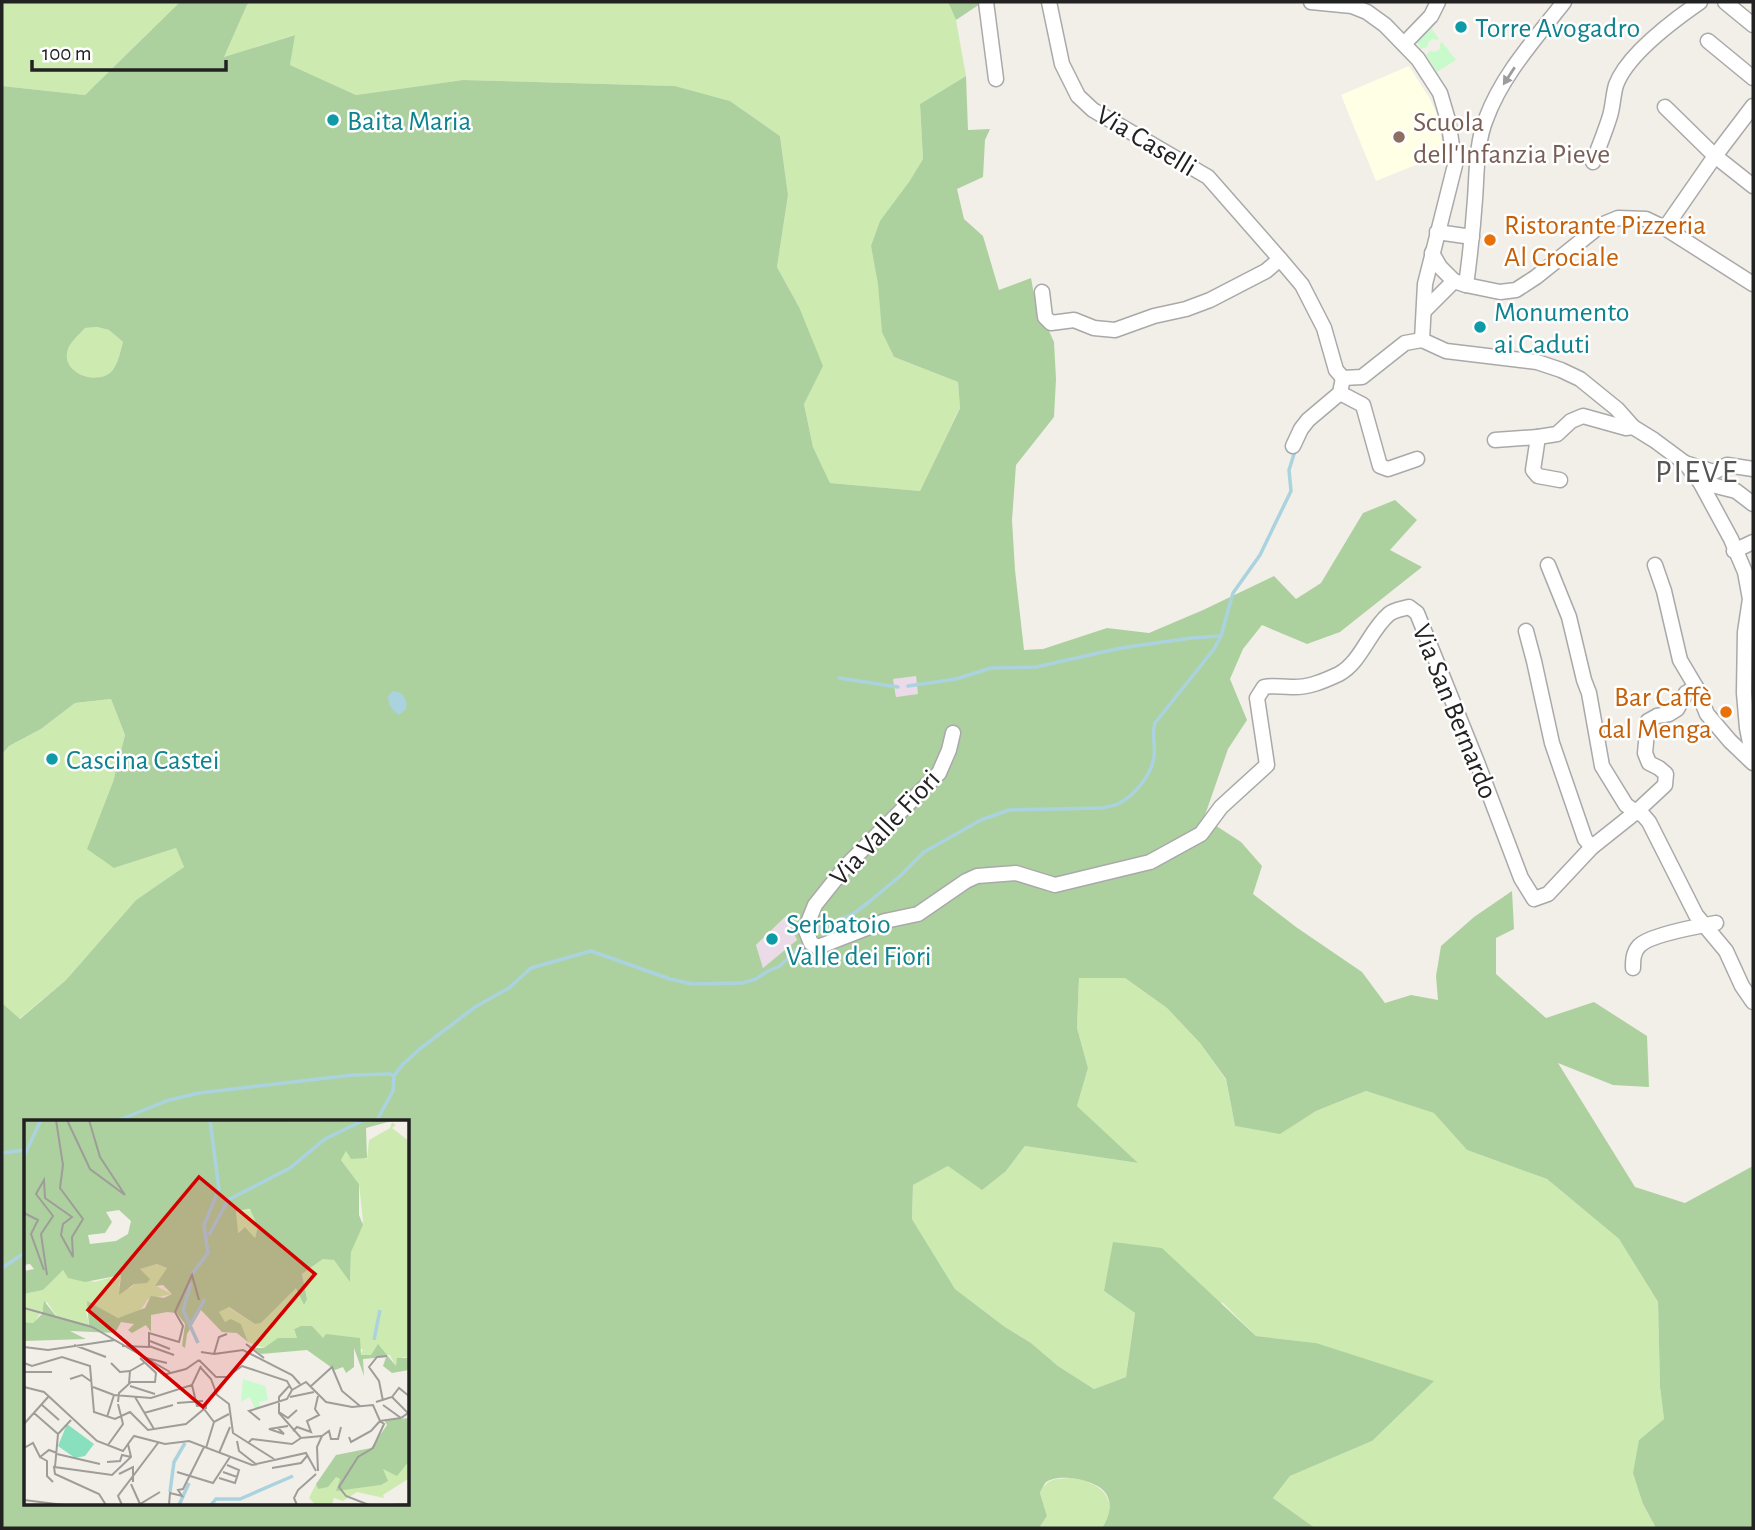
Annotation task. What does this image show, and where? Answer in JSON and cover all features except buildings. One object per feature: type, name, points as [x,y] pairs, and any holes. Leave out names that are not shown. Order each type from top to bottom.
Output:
[{"type":"street","points":[[986,2],[996,79]]},
{"type":"street","name":"Via Caselli","points":[[1049,2],[1062,64],[1078,96],[1093,110],[1208,177],[1302,285],[1324,328],[1336,370],[1343,378]]},
{"type":"street","points":[[1311,2],[1352,6],[1385,24],[1418,59],[1440,93],[1451,135],[1455,165],[1425,284],[1422,340]]},
{"type":"street","points":[[1404,44],[1431,16],[1438,2]]},
{"type":"street","points":[[1424,311],[1460,283],[1472,237],[1479,142],[1486,118],[1520,60],[1564,2]]},
{"type":"street","points":[[1593,162],[1610,116],[1616,84],[1626,68],[1646,46],[1700,2]]},
{"type":"street","points":[[1725,2],[1753,25]]},
{"type":"street","points":[[1708,41],[1753,78]]},
{"type":"street","points":[[1665,228],[1753,106]]},
{"type":"street","points":[[1665,107],[1715,156],[1753,186]]},
{"type":"street","points":[[1432,253],[1440,268],[1460,283],[1500,292],[1516,290],[1601,225],[1618,218],[1646,219],[1665,228],[1753,284]]},
{"type":"street","points":[[1437,232],[1472,237]]},
{"type":"street","points":[[1042,292],[1045,317],[1051,323],[1074,320],[1094,328],[1115,330],[1210,300],[1266,271],[1280,259]]},
{"type":"street","points":[[1293,446],[1308,420],[1340,393],[1343,378],[1362,377],[1405,343],[1422,340],[1446,351],[1537,362],[1580,379],[1617,409],[1633,427],[1685,463],[1700,482],[1731,539],[1745,572],[1750,599],[1745,632],[1744,693],[1753,761]]},
{"type":"street","points":[[1340,393],[1363,405],[1380,466],[1388,469],[1417,459]]},
{"type":"street","points":[[1495,440],[1557,434],[1571,421],[1583,416],[1626,428],[1633,427]]},
{"type":"street","points":[[1538,436],[1533,470],[1538,476],[1560,480]]},
{"type":"street","points":[[1685,463],[1714,472],[1727,465],[1753,469]]},
{"type":"street","points":[[1700,482],[1736,491],[1753,504]]},
{"type":"street","points":[[1734,551],[1753,542]]},
{"type":"street","points":[[1548,565],[1569,617],[1589,694],[1602,766],[1626,805],[1649,822],[1696,915],[1711,924],[1753,1002]]},
{"type":"street","points":[[1655,565],[1680,660],[1696,687],[1707,714],[1730,741],[1753,761]]},
{"type":"street","name":"Via San Bernardo","points":[[1212,821],[1221,807],[1266,765],[1257,698],[1264,687],[1273,685],[1293,688],[1313,685],[1342,672],[1390,613],[1409,607],[1417,613],[1521,878],[1534,900],[1548,894],[1592,847],[1665,785],[1665,774],[1649,763],[1645,753],[1648,721],[1677,709],[1686,693],[1696,687]]},
{"type":"street","points":[[1526,631],[1552,743],[1585,839],[1592,847]]},
{"type":"street","name":"Via Valle Fiori","points":[[953,733],[939,773],[847,865],[815,905],[806,931],[811,943],[818,947],[885,921],[918,914],[977,876],[1016,873],[1055,885],[1150,862],[1201,834],[1212,821]]},
{"type":"street","points":[[1633,968],[1634,956],[1640,945],[1651,938],[1711,924]]},
{"type":"shaded area","name":"Scuola dell'Infanzia Pieve","points":[[1409,66],[1439,119],[1443,154],[1376,181],[1341,95]]},
{"type":"shaded area","points":[[916,675],[919,694],[896,697],[893,679]]},
{"type":"shaded area","points":[[785,917],[797,941],[763,968],[756,945]]},
{"type":"green space","points":[[2,2],[180,2],[85,95],[2,86]]},
{"type":"green space","points":[[180,2],[250,2],[224,57],[295,35],[290,65],[356,95],[463,80],[675,86],[730,101],[780,136],[788,195],[777,267],[799,307],[823,366],[804,404],[813,447],[830,483],[920,491],[960,408],[958,382],[894,357],[882,332],[878,284],[871,246],[880,221],[923,159],[920,104],[966,76],[968,130],[990,129],[985,140],[983,177],[957,189],[964,219],[983,236],[999,290],[1031,278],[1035,300],[1054,342],[1054,417],[1016,465],[1012,520],[1024,650],[1043,649],[1107,628],[1149,633],[1274,576],[1296,599],[1321,583],[1363,513],[1395,500],[1417,520],[1390,550],[1422,567],[1340,632],[1307,644],[1262,625],[1243,649],[1230,679],[1247,720],[1228,749],[1204,818],[1241,842],[1262,866],[1253,894],[1362,972],[1385,1003],[1411,995],[1438,1000],[1436,976],[1441,946],[1474,917],[1512,891],[1514,929],[1496,938],[1496,974],[1546,1018],[1594,1002],[1647,1036],[1649,1087],[1613,1085],[1558,1063],[1635,1187],[1685,1203],[1753,1166],[1753,1528],[1656,1528],[1643,1504],[1633,1473],[1639,1440],[1664,1419],[1660,1387],[1658,1302],[1619,1239],[1547,1179],[1467,1150],[1434,1113],[1366,1091],[1316,1111],[1280,1134],[1235,1126],[1226,1079],[1200,1043],[1167,1008],[1125,978],[1079,978],[1077,1028],[1088,1068],[1077,1106],[1138,1163],[1025,1146],[1006,1171],[982,1190],[948,1166],[913,1185],[912,1219],[955,1289],[1031,1343],[1058,1366],[1094,1389],[1126,1377],[1135,1313],[1104,1291],[1113,1242],[1162,1248],[1256,1336],[1316,1343],[1434,1381],[1372,1441],[1290,1476],[1273,1498],[1315,1528],[1102,1528],[1109,1510],[1109,1500],[1104,1491],[1076,1479],[1058,1478],[1045,1483],[1040,1493],[1047,1516],[1039,1528],[2,1528],[2,1003],[20,1019],[66,980],[136,900],[184,867],[176,848],[114,868],[87,849],[113,782],[125,735],[111,699],[75,703],[41,729],[9,746],[2,754],[2,86],[85,95]],"holes":[[[85,328],[109,330],[123,342],[115,367],[110,373],[96,378],[74,370],[67,357],[73,340]],[[916,676],[918,694],[896,697],[893,679]],[[785,917],[797,940],[763,968],[756,945]]]},
{"type":"green space","points":[[250,2],[948,2],[956,20],[966,76],[920,104],[923,159],[871,246],[894,357],[958,382],[960,407],[920,491],[830,483],[813,447],[804,404],[799,307],[777,267],[788,195],[780,136],[730,101],[675,86],[463,80],[356,95],[290,65],[294,35],[224,57]]},
{"type":"green space","points":[[948,2],[979,2],[980,4],[956,20]]},
{"type":"green space","points":[[1431,28],[1439,39],[1432,39],[1427,47],[1421,49],[1416,41]]},
{"type":"green space","points":[[1442,42],[1456,60],[1437,72],[1426,55],[1430,51],[1440,49]]},
{"type":"green space","points":[[85,328],[109,330],[123,342],[113,370],[96,378],[74,370],[67,357],[73,340]]},
{"type":"green space","points":[[111,699],[125,735],[113,782],[114,868],[176,848],[184,867],[136,900],[66,980],[19,1019],[2,1003],[2,754],[9,746],[41,729],[75,703]]},
{"type":"green space","points":[[1079,978],[1125,978],[1167,1008],[1200,1043],[1226,1080],[1235,1126],[1280,1133],[1316,1111],[1366,1091],[1435,1113],[1467,1150],[1547,1179],[1619,1239],[1658,1302],[1660,1387],[1664,1419],[1639,1440],[1643,1504],[1656,1528],[1315,1528],[1273,1498],[1290,1476],[1372,1441],[1316,1343],[1256,1336],[1223,1303],[1104,1291],[1135,1313],[1126,1377],[1094,1389],[1058,1366],[1031,1343],[955,1289],[912,1219],[913,1185],[948,1166],[1006,1171],[1025,1146],[1137,1163],[1077,1106],[1088,1068],[1077,1028]]},
{"type":"green space","points":[[1070,1478],[1090,1483],[1104,1493],[1110,1508],[1102,1528],[1039,1528],[1047,1516],[1040,1493],[1043,1488],[1052,1480]]},
{"type":"water","points":[[393,691],[402,694],[406,702],[406,709],[399,715],[389,702],[388,696]]},
{"type":"waterway","points":[[813,933],[853,914],[900,876],[924,852],[981,820],[1009,810],[1102,808],[1118,804],[1136,790],[1153,763],[1155,723],[1214,649],[1221,636],[1233,593],[1260,555],[1291,491],[1289,470],[1295,451]]},
{"type":"waterway","points":[[908,686],[956,679],[991,668],[1036,667],[1121,648],[1220,636]]},
{"type":"waterway","points":[[839,678],[898,687]]},
{"type":"waterway","points":[[377,1120],[393,1091],[394,1076],[402,1065],[475,1007],[509,988],[531,968],[591,951],[692,984],[742,983],[780,966],[805,941]]},
{"type":"waterway","points":[[119,1120],[169,1100],[199,1093],[353,1075],[394,1076]]},
{"type":"waterway","points":[[2,1153],[24,1150]]},
{"type":"waterway","points":[[2,1268],[24,1253]]},
{"type":"place","name":"Torre Avogadro","points":[[1461,27]]},
{"type":"place","name":"Baita Maria","points":[[333,120]]},
{"type":"place","name":"Scuola dell'Infanzia Pieve","points":[[1399,137]]},
{"type":"place","name":"Ristorante Pizzeria Al Crociale","points":[[1490,240]]},
{"type":"place","name":"Monumento ai Caduti","points":[[1480,327]]},
{"type":"place","name":"Bar Caffè dal Menga","points":[[1726,712]]},
{"type":"place","name":"Cascina Castei","points":[[52,759]]},
{"type":"place","name":"Serbatoio Valle dei Fiori","points":[[772,939]]},
{"type":"district","name":"PIEVE","points":[[1697,471]]}]
